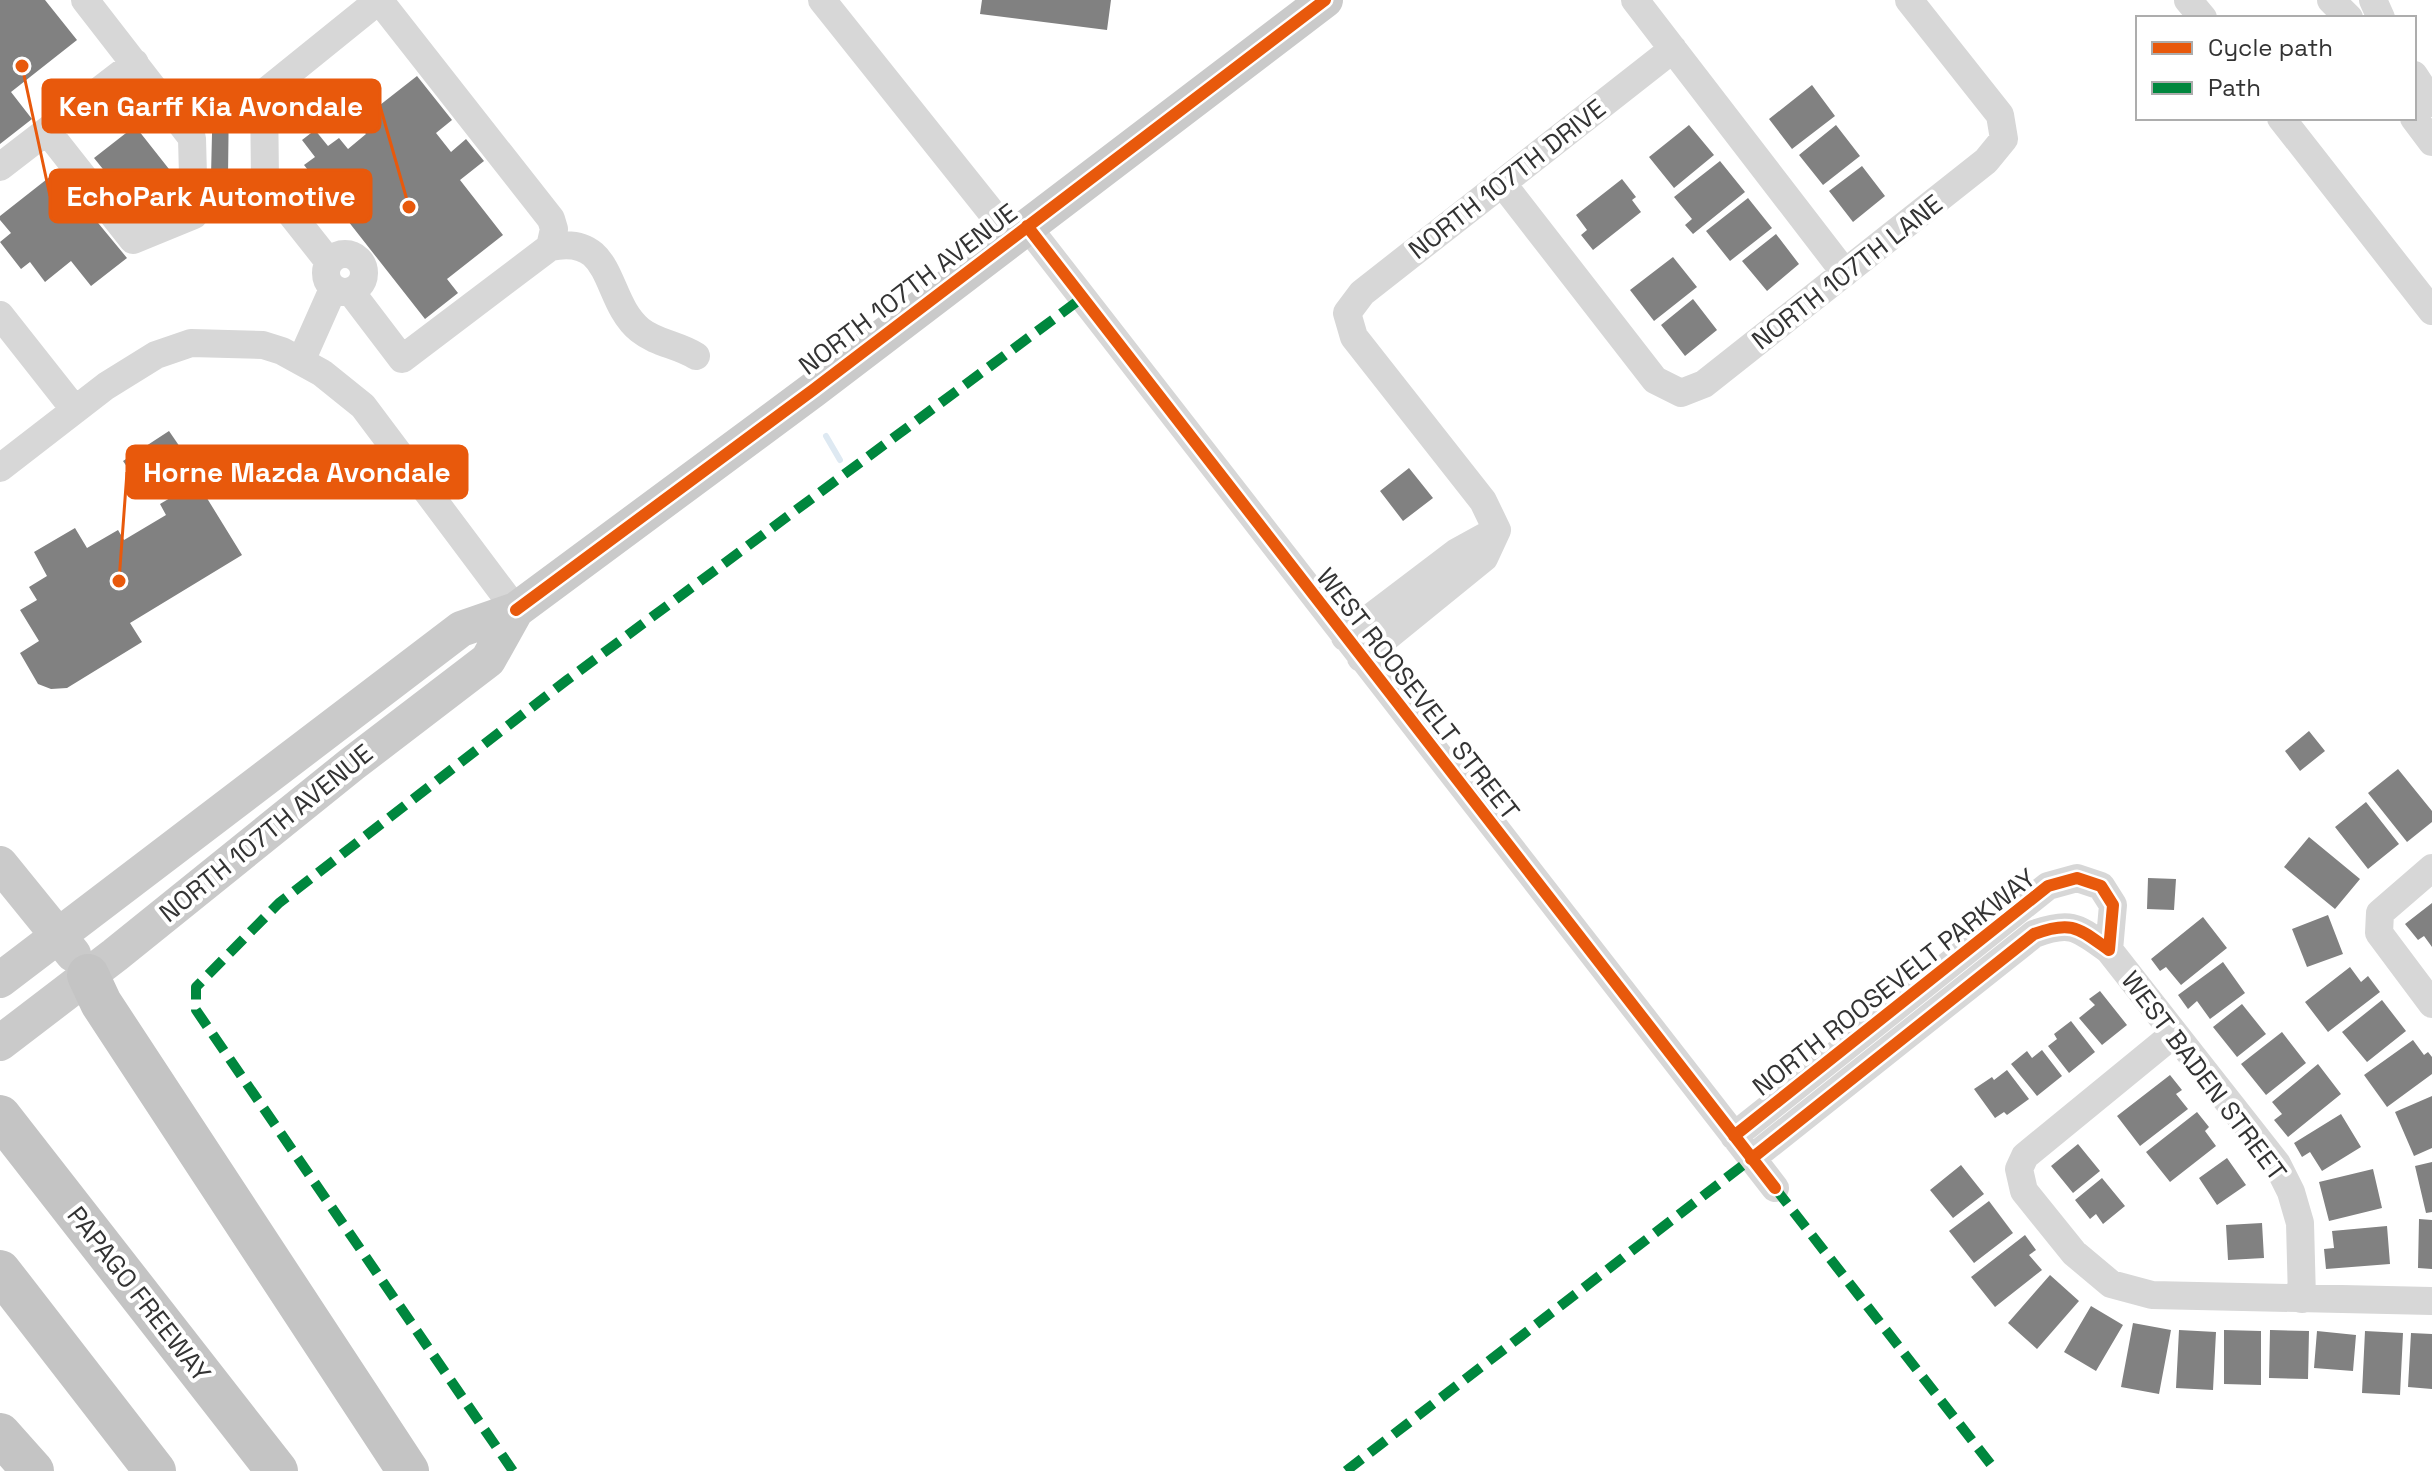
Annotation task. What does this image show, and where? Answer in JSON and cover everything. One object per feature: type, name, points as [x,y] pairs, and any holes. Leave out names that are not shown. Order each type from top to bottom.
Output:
[{"type":"highway","points":[[88,975],[109,1015],[408,1471]]},
{"type":"highway","name":"PAPAGO FREEWAY","points":[[1,1118],[277,1471]]},
{"type":"highway","points":[[0,1271],[155,1471]]},
{"type":"highway","points":[[0,1434],[33,1471]]},
{"type":"main road","name":"NORTH 107TH AVENUE","points":[[0,980],[461,629],[516,610],[813,390],[1325,0]]},
{"type":"main road","name":"NORTH 107TH AVENUE","points":[[0,1043],[488,660],[516,610]]},
{"type":"main road","points":[[0,864],[88,975]]},
{"type":"street","points":[[47,131],[133,240],[194,215],[192,138],[85,0]]},
{"type":"street","points":[[550,247],[554,229],[551,219],[379,0],[264,93],[265,181],[338,281],[402,359],[550,247],[566,243],[595,255],[606,269],[625,315],[641,331],[696,356]]},
{"type":"street","name":"WEST ROOSEVELT STREET","points":[[822,0],[1019,232],[1353,648],[1775,1188]]},
{"type":"street","points":[[1635,0],[1845,273]]},
{"type":"street","name":"NORTH 107TH LANE","points":[[1502,183],[1655,380],[1681,393],[1704,384],[1986,161],[2004,139],[2000,115],[1909,0]]},
{"type":"street","points":[[2188,0],[2201,16]]},
{"type":"street","points":[[2331,0],[2347,16]]},
{"type":"street","name":"NORTH 107TH DRIVE","points":[[1353,648],[1453,570],[1484,558],[1497,530],[1483,501],[1354,337],[1347,313],[1362,293],[1673,49]]},
{"type":"street","points":[[0,167],[135,63]]},
{"type":"street","points":[[2416,78],[2432,103]]},
{"type":"street","points":[[2283,120],[2432,311]]},
{"type":"street","points":[[2416,120],[2432,142]]},
{"type":"street","points":[[301,361],[338,281]]},
{"type":"street","points":[[0,315],[75,410]]},
{"type":"street","points":[[0,468],[123,373],[156,355],[191,343],[263,345],[282,351],[322,373],[363,406],[516,610]]},
{"type":"street","points":[[2432,868],[2380,913],[2379,933],[2432,1004]]},
{"type":"street","name":"NORTH ROOSEVELT PARKWAY","points":[[1734,1136],[2048,886],[2077,878],[2101,886],[2113,905],[2109,950]]},
{"type":"street","name":"NORTH ROOSEVELT PARKWAY","points":[[1751,1159],[2034,934],[2056,926],[2078,928],[2109,950]]},
{"type":"street","name":"WEST BADEN STREET","points":[[2109,950],[2277,1164],[2291,1192],[2300,1223],[2302,1299]]},
{"type":"street","points":[[1962,953],[1980,977]]},
{"type":"street","points":[[2174,1034],[2025,1156],[2019,1169],[2024,1191],[2074,1253],[2111,1284],[2152,1295],[2432,1301]]},
{"type":"building","points":[[0,0],[45,0],[77,40],[11,92],[32,119],[0,144]]},
{"type":"building","points":[[982,0],[1111,0],[1107,30],[980,14]]},
{"type":"building","points":[[417,76],[452,120],[436,133],[451,152],[466,139],[484,161],[460,180],[503,235],[447,279],[458,293],[425,319],[304,165],[315,157],[302,140],[315,130],[328,146],[339,138],[348,149],[366,134],[357,123]]},
{"type":"building","points":[[1812,85],[1835,116],[1792,149],[1769,119]]},
{"type":"building","points":[[213,92],[229,93],[228,177],[211,176]]},
{"type":"building","points":[[1689,125],[1714,155],[1674,188],[1649,157]]},
{"type":"building","points":[[1836,125],[1860,156],[1823,185],[1799,155]]},
{"type":"building","points":[[135,126],[180,183],[140,215],[94,158]]},
{"type":"building","points":[[1720,161],[1745,192],[1693,234],[1685,225],[1692,219],[1674,197]]},
{"type":"building","points":[[1862,166],[1885,196],[1853,222],[1829,191]]},
{"type":"building","points":[[56,172],[127,258],[91,286],[71,261],[45,282],[30,262],[21,269],[0,242],[11,233],[0,216]]},
{"type":"building","points":[[1622,179],[1636,197],[1632,200],[1641,212],[1593,250],[1581,235],[1587,230],[1576,215]]},
{"type":"building","points":[[1748,198],[1772,228],[1730,261],[1706,231]]},
{"type":"building","points":[[1776,234],[1799,264],[1767,291],[1742,261]]},
{"type":"building","points":[[1673,257],[1697,287],[1654,321],[1630,290]]},
{"type":"building","points":[[1693,299],[1717,330],[1685,356],[1661,325]]},
{"type":"building","points":[[169,431],[180,447],[134,477],[123,461]]},
{"type":"building","points":[[1409,468],[1433,498],[1403,521],[1380,491]]},
{"type":"building","points":[[197,482],[242,555],[130,623],[142,642],[67,688],[51,689],[38,684],[20,653],[39,641],[20,610],[37,600],[29,587],[47,576],[34,552],[75,528],[87,548],[118,530],[124,540],[166,515],[160,504]]},
{"type":"building","points":[[2309,731],[2325,751],[2300,771],[2285,751]]},
{"type":"building","points":[[2398,769],[2432,811],[2432,822],[2407,842],[2368,793]]},
{"type":"building","points":[[2366,802],[2399,844],[2368,869],[2335,827]]},
{"type":"building","points":[[2309,837],[2360,879],[2335,909],[2284,867]]},
{"type":"building","points":[[2148,878],[2176,879],[2174,910],[2147,909]]},
{"type":"building","points":[[2432,903],[2432,947],[2424,936],[2418,940],[2405,924]]},
{"type":"building","points":[[2328,915],[2343,954],[2307,967],[2292,929]]},
{"type":"building","points":[[2203,917],[2227,948],[2181,985],[2166,967],[2160,971],[2151,959]]},
{"type":"building","points":[[2223,962],[2245,993],[2210,1019],[2197,1001],[2188,1009],[2178,995]]},
{"type":"building","points":[[2350,967],[2361,982],[2368,976],[2380,992],[2328,1032],[2305,1002]]},
{"type":"building","points":[[2100,991],[2127,1025],[2102,1045],[2079,1018],[2095,1005],[2089,999]]},
{"type":"building","points":[[2382,1000],[2406,1031],[2367,1062],[2342,1032]]},
{"type":"building","points":[[2242,1004],[2266,1034],[2237,1057],[2213,1027]]},
{"type":"building","points":[[2071,1021],[2095,1052],[2069,1073],[2048,1046],[2057,1039],[2054,1034]]},
{"type":"building","points":[[2282,1032],[2306,1063],[2266,1095],[2241,1064]]},
{"type":"building","points":[[2413,1040],[2424,1055],[2428,1052],[2432,1057],[2432,1074],[2387,1107],[2364,1075]]},
{"type":"building","points":[[2042,1050],[2062,1076],[2037,1096],[2011,1064],[2027,1051],[2032,1058]]},
{"type":"building","points":[[2318,1064],[2341,1094],[2288,1137],[2274,1120],[2282,1114],[2272,1102]]},
{"type":"building","points":[[2007,1070],[2029,1099],[2007,1115],[2004,1112],[1995,1118],[1974,1089]]},
{"type":"building","points":[[2170,1075],[2182,1090],[2176,1094],[2188,1109],[2140,1146],[2117,1116]]},
{"type":"building","points":[[2432,1096],[2432,1148],[2414,1156],[2395,1112]]},
{"type":"building","points":[[2197,1112],[2209,1127],[2205,1131],[2216,1146],[2170,1182],[2146,1152]]},
{"type":"building","points":[[2341,1114],[2361,1147],[2322,1171],[2310,1152],[2302,1157],[2294,1143]]},
{"type":"building","points":[[2078,1144],[2100,1171],[2073,1193],[2051,1166]]},
{"type":"building","points":[[2227,1158],[2246,1185],[2217,1205],[2199,1178]]},
{"type":"building","points":[[2432,1162],[2432,1212],[2426,1213],[2415,1166]]},
{"type":"building","points":[[1961,1165],[1984,1194],[1953,1218],[1930,1190]]},
{"type":"building","points":[[2373,1169],[2382,1208],[2329,1221],[2319,1182]]},
{"type":"building","points":[[2102,1178],[2125,1206],[2103,1224],[2096,1214],[2090,1219],[2075,1200]]},
{"type":"building","points":[[1989,1201],[2013,1233],[1974,1263],[1949,1231]]},
{"type":"building","points":[[2419,1219],[2432,1220],[2432,1269],[2418,1268]]},
{"type":"building","points":[[2262,1223],[2264,1258],[2228,1260],[2226,1225]]},
{"type":"building","points":[[2387,1226],[2390,1264],[2326,1269],[2324,1249],[2334,1248],[2332,1231]]},
{"type":"building","points":[[2025,1235],[2036,1250],[2029,1255],[2042,1270],[1995,1307],[1971,1277]]},
{"type":"building","points":[[2050,1275],[2079,1301],[2037,1349],[2008,1323]]},
{"type":"building","points":[[2091,1306],[2123,1325],[2096,1371],[2064,1352]]},
{"type":"building","points":[[2133,1323],[2171,1330],[2159,1394],[2121,1387]]},
{"type":"building","points":[[2179,1330],[2216,1332],[2213,1390],[2176,1388]]},
{"type":"building","points":[[2224,1330],[2261,1331],[2261,1385],[2224,1384]]},
{"type":"building","points":[[2270,1330],[2309,1331],[2308,1379],[2269,1378]]},
{"type":"building","points":[[2317,1331],[2356,1335],[2353,1371],[2314,1368]]},
{"type":"building","points":[[2365,1331],[2403,1333],[2400,1395],[2362,1393]]},
{"type":"building","points":[[2411,1333],[2432,1334],[2432,1389],[2408,1387]]},
{"type":"waterway","points":[[826,436],[840,460]]},
{"type":"marked path","points":[[513,1471],[196,1010],[196,987],[279,903],[567,680],[1082,298]]},
{"type":"marked path","points":[[1346,1471],[1751,1159]]},
{"type":"marked path","points":[[1775,1188],[1996,1471]]},
{"type":"cycle path","points":[[516,610],[813,390],[1325,0]]},
{"type":"cycle path","points":[[1027,226],[1775,1188]]},
{"type":"cycle path","points":[[1734,1136],[2048,886],[2077,878],[2101,886],[2113,905],[2109,950],[2074,928],[2057,928],[2034,934],[1751,1159]]},
{"type":"place","name":"EchoPark Automotive","points":[[22,66]]},
{"type":"place","name":"Ken Garff Kia Avondale","points":[[409,207]]},
{"type":"place","name":"Horne Mazda Avondale","points":[[119,581]]}]
